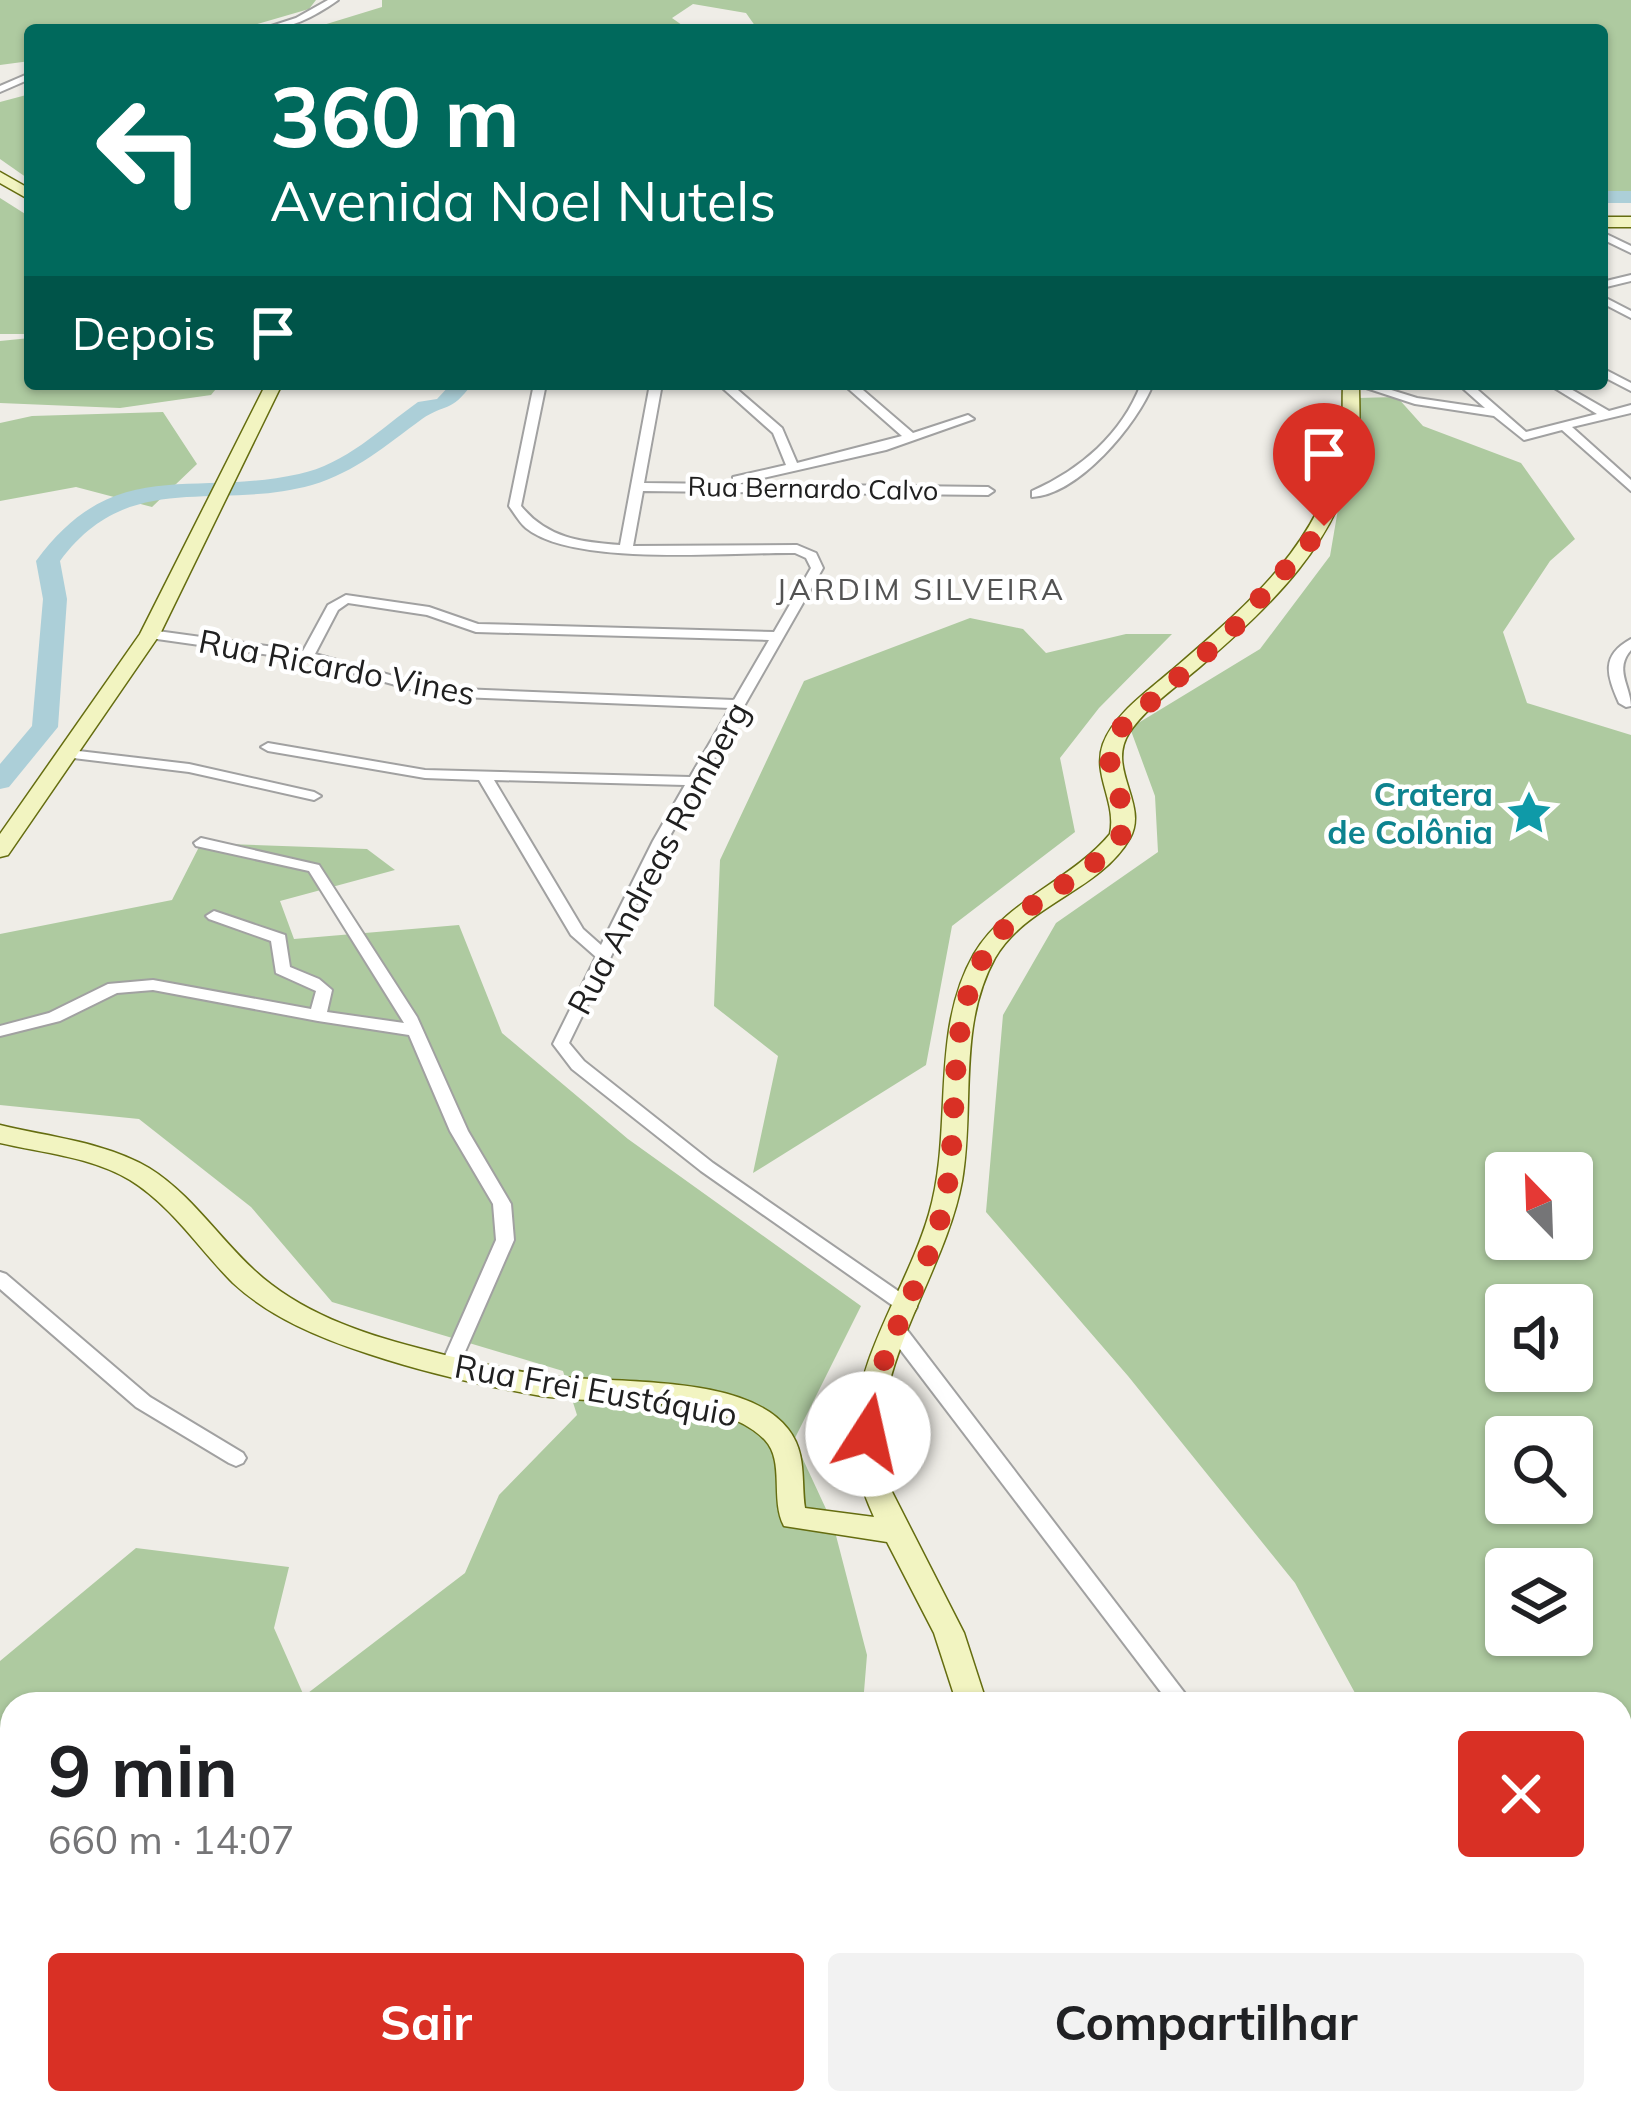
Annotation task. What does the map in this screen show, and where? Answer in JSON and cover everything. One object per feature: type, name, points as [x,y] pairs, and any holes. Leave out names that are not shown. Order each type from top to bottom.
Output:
[{"type":"street","points":[[285,24],[334,0]]},
{"type":"street","points":[[0,850],[150,634],[271,390]]},
{"type":"street","points":[[539,390],[516,496],[518,514],[536,533],[554,540],[626,548],[655,390]]},
{"type":"street","points":[[731,390],[778,431],[793,467]]},
{"type":"street","points":[[856,390],[909,436]]},
{"type":"street","points":[[1036,494],[1089,465],[1134,411],[1144,390]]},
{"type":"street","points":[[969,1692],[964,1668],[874,1484],[868,1444],[873,1393],[927,1264],[950,1178],[960,1046],[978,967],[1013,919],[1102,856],[1121,835],[1122,811],[1107,768],[1110,745],[1122,727],[1231,631],[1324,526],[1348,457],[1355,390]]},
{"type":"street","points":[[1376,390],[1493,413]]},
{"type":"street","points":[[1415,401],[1456,390]]},
{"type":"street","points":[[1470,390],[1519,435],[1567,429],[1631,409]]},
{"type":"street","points":[[1564,390],[1609,416]]},
{"type":"street","points":[[712,487],[882,447],[968,419]]},
{"type":"street","points":[[1567,429],[1625,474],[1631,487]]},
{"type":"street","name":"Rua Bernardo Calvo","points":[[638,488],[988,491]]},
{"type":"street","name":"Rua Andreas Romberg","points":[[626,548],[797,550],[812,556],[817,568],[693,781],[561,1044],[578,1065],[707,1167],[908,1307]]},
{"type":"street","points":[[307,656],[333,608],[346,598],[429,611],[476,628],[778,636]]},
{"type":"street","name":"Rua Ricardo Vines","points":[[150,634],[307,656],[436,692],[739,704]]},
{"type":"street","points":[[1626,703],[1613,674],[1614,662],[1631,643]]},
{"type":"street","points":[[268,747],[396,771],[693,781]]},
{"type":"street","points":[[70,754],[189,768],[314,796]]},
{"type":"street","points":[[483,774],[577,932],[603,955]]},
{"type":"street","points":[[201,843],[314,868],[414,1030],[459,1131],[502,1204],[505,1240],[450,1365]]},
{"type":"street","points":[[214,916],[279,938],[281,969],[293,980],[316,982],[324,990],[318,1016]]},
{"type":"street","points":[[0,1031],[54,1017],[114,988],[153,985],[414,1030]]},
{"type":"street","name":"Rua Frei Eustáquio","points":[[0,1134],[102,1159],[141,1175],[243,1276],[301,1319],[404,1355],[569,1390],[730,1408],[766,1425],[785,1448],[793,1478],[790,1508],[794,1518],[897,1532]]},
{"type":"street","points":[[0,1279],[143,1402],[236,1458]]},
{"type":"street","points":[[897,1330],[1173,1692]]},
{"type":"green space","points":[[0,0],[316,0],[309,9],[258,24],[24,24],[24,62],[0,65]]},
{"type":"green space","points":[[382,0],[1631,0],[1631,199],[1608,203],[1608,24],[754,24],[746,13],[693,4],[672,18],[680,24],[327,24],[382,7]]},
{"type":"green space","points":[[24,96],[24,176],[0,159],[0,102]]},
{"type":"green space","points":[[0,198],[24,213],[24,334],[0,334]]},
{"type":"green space","points":[[24,339],[24,390],[215,390],[211,395],[120,408],[0,403],[0,341]]},
{"type":"green space","points":[[1397,397],[1423,426],[1521,463],[1575,539],[1550,561],[1503,632],[1527,703],[1631,735],[1631,1692],[1354,1692],[1295,1583],[1128,1376],[986,1212],[1003,1015],[1056,923],[1158,852],[1155,796],[1130,728],[1260,649],[1330,556],[1357,398]]},
{"type":"green space","points":[[163,412],[197,464],[152,507],[76,487],[0,501],[0,423],[32,416]]},
{"type":"green space","points":[[970,618],[1023,629],[1046,653],[1126,634],[1172,634],[1099,708],[1060,758],[1075,832],[952,926],[926,1065],[753,1173],[778,1056],[714,1006],[720,860],[804,681]]},
{"type":"green space","points":[[201,843],[367,849],[395,870],[280,901],[294,939],[459,925],[502,1033],[628,1139],[861,1306],[794,1440],[833,1524],[867,1655],[864,1692],[309,1692],[465,1573],[499,1495],[577,1415],[563,1371],[332,1302],[251,1207],[139,1119],[0,1105],[0,934],[172,900]]},
{"type":"green space","points":[[136,1548],[289,1567],[274,1628],[302,1692],[0,1692],[0,1661]]},
{"type":"waterway","points":[[1608,197],[1631,197]]},
{"type":"waterway","points":[[0,781],[45,727],[55,599],[48,561],[77,525],[103,507],[133,496],[271,485],[335,470],[426,407],[443,405],[457,390]]},
{"type":"place","name":"Cratera de Colônia","points":[[1529,813]]},
{"type":"district","name":"JARDIM SILVEIRA","points":[[921,590]]},
{"type":"route","points":[[868,1434],[884,1357],[927,1264],[942,1213],[950,1178],[960,1046],[978,967],[1013,919],[1112,848],[1121,835],[1125,824],[1107,768],[1110,745],[1122,727],[1231,631],[1324,526]]}]
